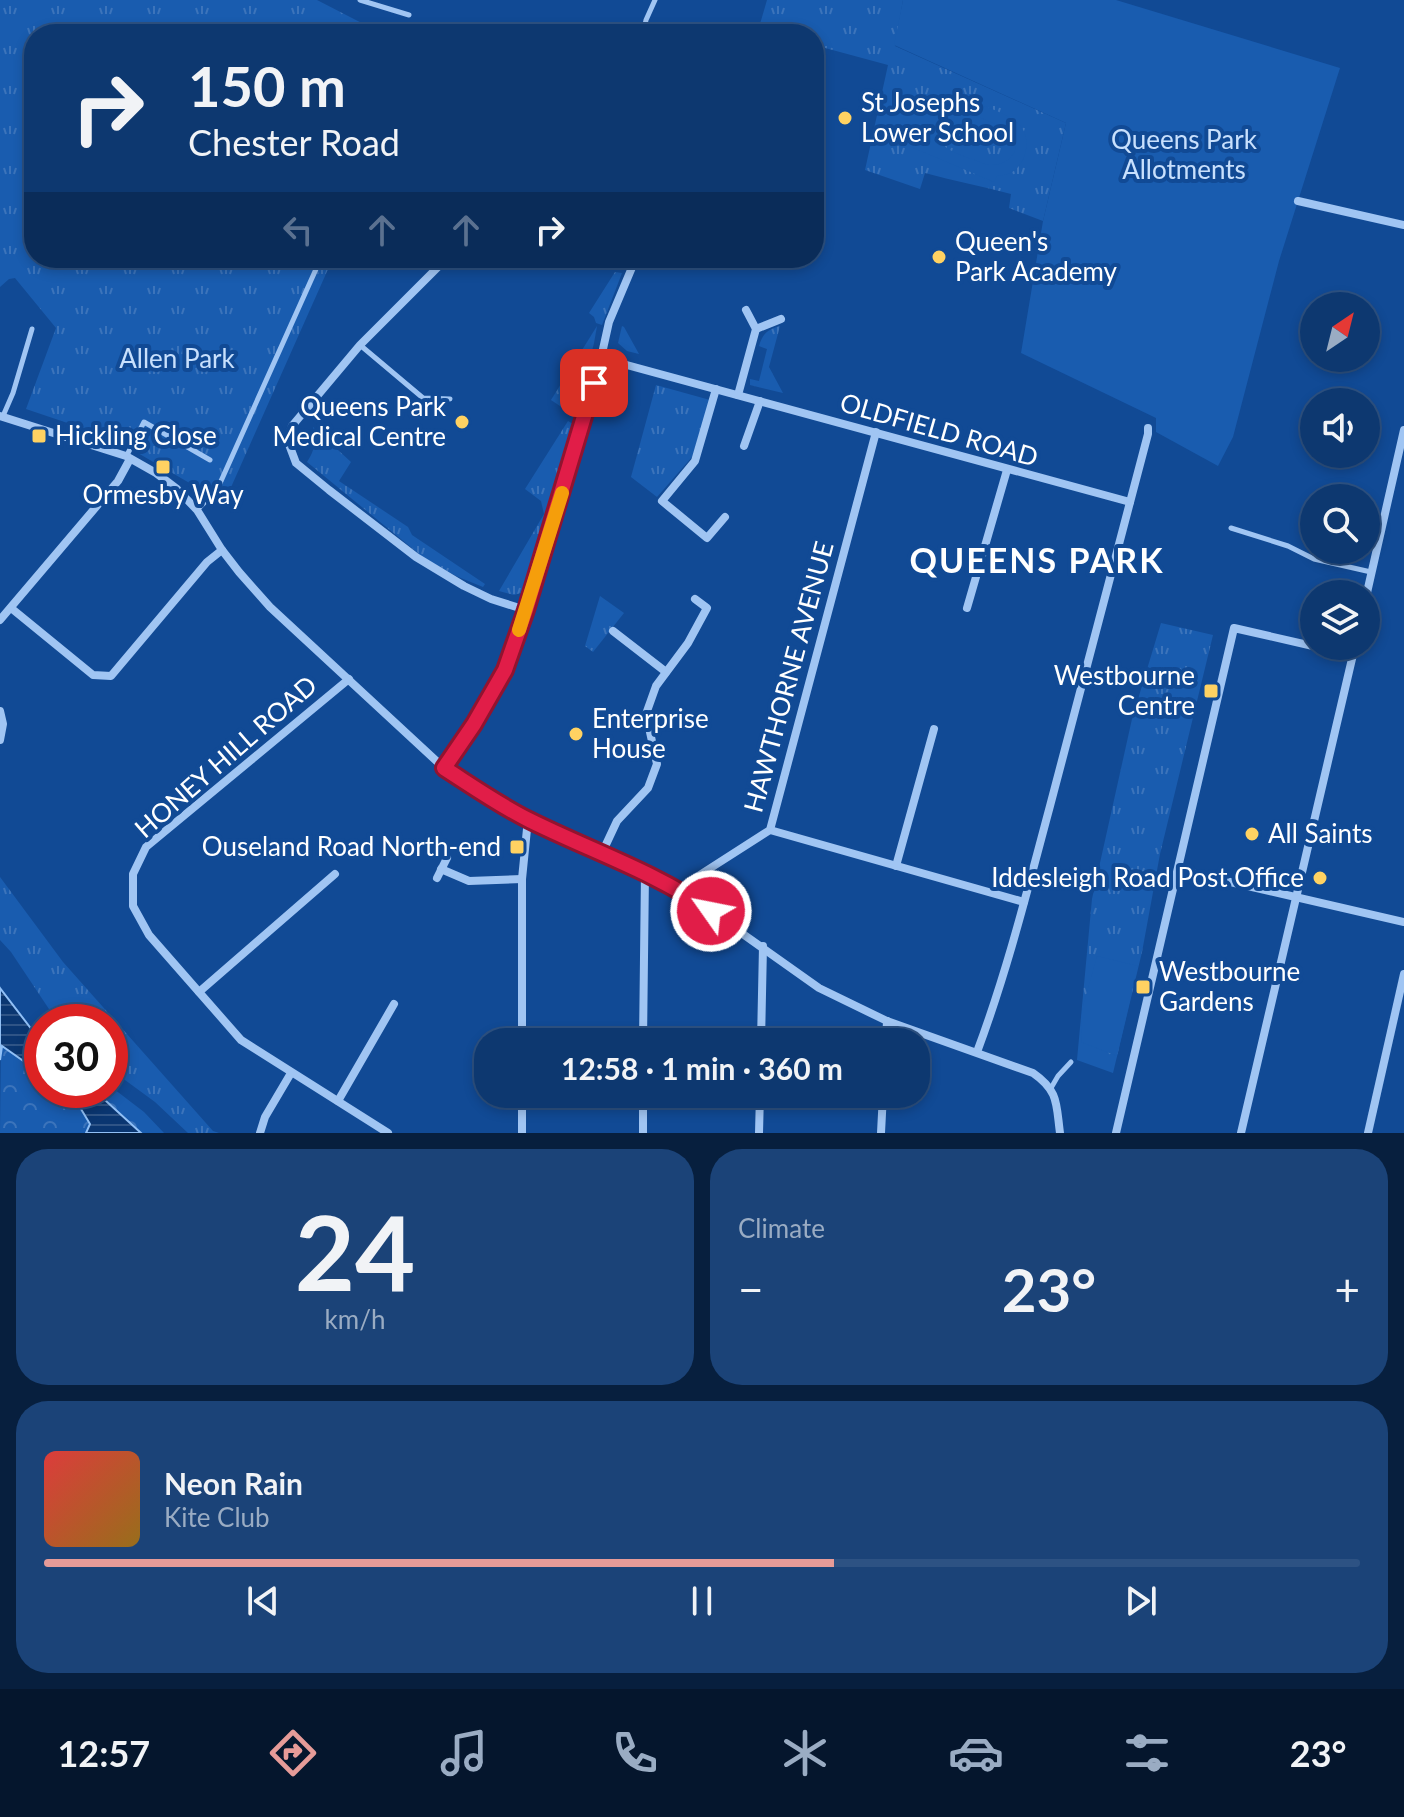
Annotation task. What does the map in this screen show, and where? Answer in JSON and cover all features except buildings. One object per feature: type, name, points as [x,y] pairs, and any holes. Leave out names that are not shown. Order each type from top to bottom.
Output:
[{"type":"street","points":[[1298,201],[1403,223]]},
{"type":"street","points":[[437,268],[360,345],[292,426],[287,439],[296,463],[416,557],[464,586],[526,610]]},
{"type":"street","points":[[444,768],[505,670],[526,610],[609,322],[629,268]]},
{"type":"street","points":[[738,395],[756,329],[746,310]]},
{"type":"street","points":[[756,329],[781,319]]},
{"type":"street","name":"OLDFIELD ROAD","points":[[601,358],[1130,502]]},
{"type":"street","points":[[716,389],[695,461],[662,501],[707,538],[725,517]]},
{"type":"street","points":[[744,446],[760,401]]},
{"type":"street","points":[[1,417],[128,458],[177,489],[197,510],[222,550],[270,607],[444,768],[528,819],[685,893],[819,988],[887,1021],[1033,1073],[1054,1094],[1060,1133]]},
{"type":"street","points":[[977,1052],[993,1009],[1024,902],[1148,428]]},
{"type":"street","points":[[1370,580],[1404,430]]},
{"type":"street","name":"HAWTHORNE AVENUE","points":[[685,893],[702,872],[770,830],[876,432]]},
{"type":"street","points":[[0,620],[118,481],[128,458]]},
{"type":"street","points":[[967,608],[1007,470]]},
{"type":"street","points":[[11,608],[93,675],[111,676],[207,562],[222,550]]},
{"type":"street","points":[[602,853],[617,821],[648,788],[657,764],[646,714],[656,686],[688,643],[707,608],[695,599]]},
{"type":"street","points":[[1116,1133],[1234,628],[1300,641]]},
{"type":"street","points":[[613,631],[666,672]]},
{"type":"street","points":[[1241,1133],[1352,660]]},
{"type":"street","name":"HONEY HILL ROAD","points":[[349,679],[146,847],[133,874],[133,906],[149,935],[241,1040],[388,1133]]},
{"type":"street","points":[[0,711],[3,724],[0,740]]},
{"type":"street","points":[[896,866],[934,729]]},
{"type":"street","points":[[522,1028],[522,879],[528,819]]},
{"type":"street","points":[[770,830],[1024,902]]},
{"type":"street","points":[[447,858],[439,874],[469,881],[522,879]]},
{"type":"street","points":[[1178,870],[1404,922]]},
{"type":"street","points":[[643,1028],[645,873]]},
{"type":"street","points":[[199,992],[335,874]]},
{"type":"street","points":[[761,1028],[763,946]]},
{"type":"street","points":[[1368,1133],[1404,974]]},
{"type":"street","points":[[338,1101],[394,1004]]},
{"type":"street","points":[[887,1021],[887,1028]]},
{"type":"street","points":[[260,1133],[265,1117],[291,1073]]},
{"type":"street","points":[[522,1108],[522,1133]]},
{"type":"street","points":[[643,1108],[643,1133]]},
{"type":"street","points":[[759,1133],[760,1108]]},
{"type":"street","points":[[881,1133],[882,1108]]},
{"type":"lane","points":[[360,0],[409,15]]},
{"type":"lane","points":[[645,24],[655,0]]},
{"type":"lane","points":[[197,510],[217,490],[317,268]]},
{"type":"lane","points":[[1,417],[13,393],[32,329]]},
{"type":"lane","points":[[360,345],[423,398],[450,399]]},
{"type":"lane","points":[[128,458],[144,422],[210,460]]},
{"type":"lane","points":[[1231,528],[1288,546],[1314,559],[1372,573]]},
{"type":"lane","points":[[1051,1088],[1071,1062]]},
{"type":"green space","name":"Allen Park","points":[[0,0],[317,0],[364,24],[24,24],[24,268],[329,268],[224,503],[112,438],[26,409],[56,328],[15,278],[0,287]]},
{"type":"green space","points":[[767,0],[903,0],[895,46],[1066,123],[1043,221],[1009,208],[1011,194],[925,173],[920,189],[865,170],[888,65],[824,48],[824,24],[760,24]]},
{"type":"green space","name":"Queens Park Allotments","points":[[903,0],[1116,0],[1340,68],[1279,261],[1233,437],[1218,466],[1156,432],[1156,418],[1021,353],[1043,221],[1066,123],[894,45]]},
{"type":"green space","points":[[957,99],[992,109],[1018,123],[1025,133],[1026,146],[1023,159],[1015,170],[997,176],[994,182],[909,146],[913,135],[926,140],[932,112],[942,104]],"holes":[[[962,110],[996,124],[1012,135],[1015,149],[1009,159],[989,165],[955,153],[943,144],[938,130],[941,119],[949,112]]]},
{"type":"green space","points":[[615,272],[622,273],[602,325],[596,323],[589,313]]},
{"type":"green space","points":[[597,326],[594,343],[575,416],[551,400]]},
{"type":"green space","points":[[622,326],[639,354],[627,351],[618,343]]},
{"type":"green space","points":[[780,326],[769,367],[783,393],[750,385],[750,379],[759,381],[767,349],[759,346],[762,338]]},
{"type":"green space","points":[[656,385],[710,400],[692,457],[657,497],[631,477]]},
{"type":"green space","points":[[568,421],[573,424],[528,583],[521,593],[514,595],[499,591],[544,514],[541,501],[525,489]]},
{"type":"green space","points":[[313,427],[351,462],[339,481],[408,527],[412,535],[485,584],[483,587],[424,558],[307,462],[314,446]]},
{"type":"green space","points":[[600,596],[624,613],[593,652],[585,646]]},
{"type":"green space","points":[[1161,623],[1213,635],[1160,854],[1142,952],[1113,1073],[1077,1060],[1092,899],[1132,719]]},
{"type":"green space","points":[[0,877],[63,962],[100,1004],[46,1004],[0,940]]},
{"type":"green space","points":[[1097,956],[1138,966],[1117,1056],[1081,1042],[1082,1010]]},
{"type":"green space","points":[[128,1035],[213,1131],[219,1133],[188,1133],[128,1082]]},
{"type":"green space","points":[[1,1046],[24,1062],[24,1108],[80,1108],[90,1124],[86,1133],[0,1133]]},
{"type":"green space","points":[[128,1100],[164,1133],[141,1133],[114,1108],[128,1108]]},
{"type":"shaded area","points":[[0,988],[24,1019],[24,1061],[2,1046],[0,1060]]},
{"type":"shaded area","points":[[80,1108],[114,1108],[141,1133],[86,1133],[90,1124]]},
{"type":"slow traffic","points":[[519,630],[562,493]]},
{"type":"place","name":"St Josephs Lower School","points":[[845,118]]},
{"type":"place","name":"Queen's Park Academy","points":[[939,257]]},
{"type":"place","name":"Queens Park Medical Centre","points":[[462,422]]},
{"type":"place","name":"Hickling Close","points":[[39,436]]},
{"type":"place","name":"Ormesby Way","points":[[163,467]]},
{"type":"place","name":"Westbourne Centre","points":[[1211,691]]},
{"type":"place","name":"Enterprise House","points":[[576,734]]},
{"type":"place","name":"All Saints","points":[[1252,834]]},
{"type":"place","name":"Ouseland Road North-end","points":[[517,847]]},
{"type":"place","name":"Iddesleigh Road Post Office","points":[[1320,878]]},
{"type":"place","name":"Westbourne Gardens","points":[[1143,987]]},
{"type":"district","name":"QUEENS PARK","points":[[1037,561]]},
{"type":"route","points":[[594,383],[505,670],[444,768],[528,819],[685,893],[711,911]]}]
